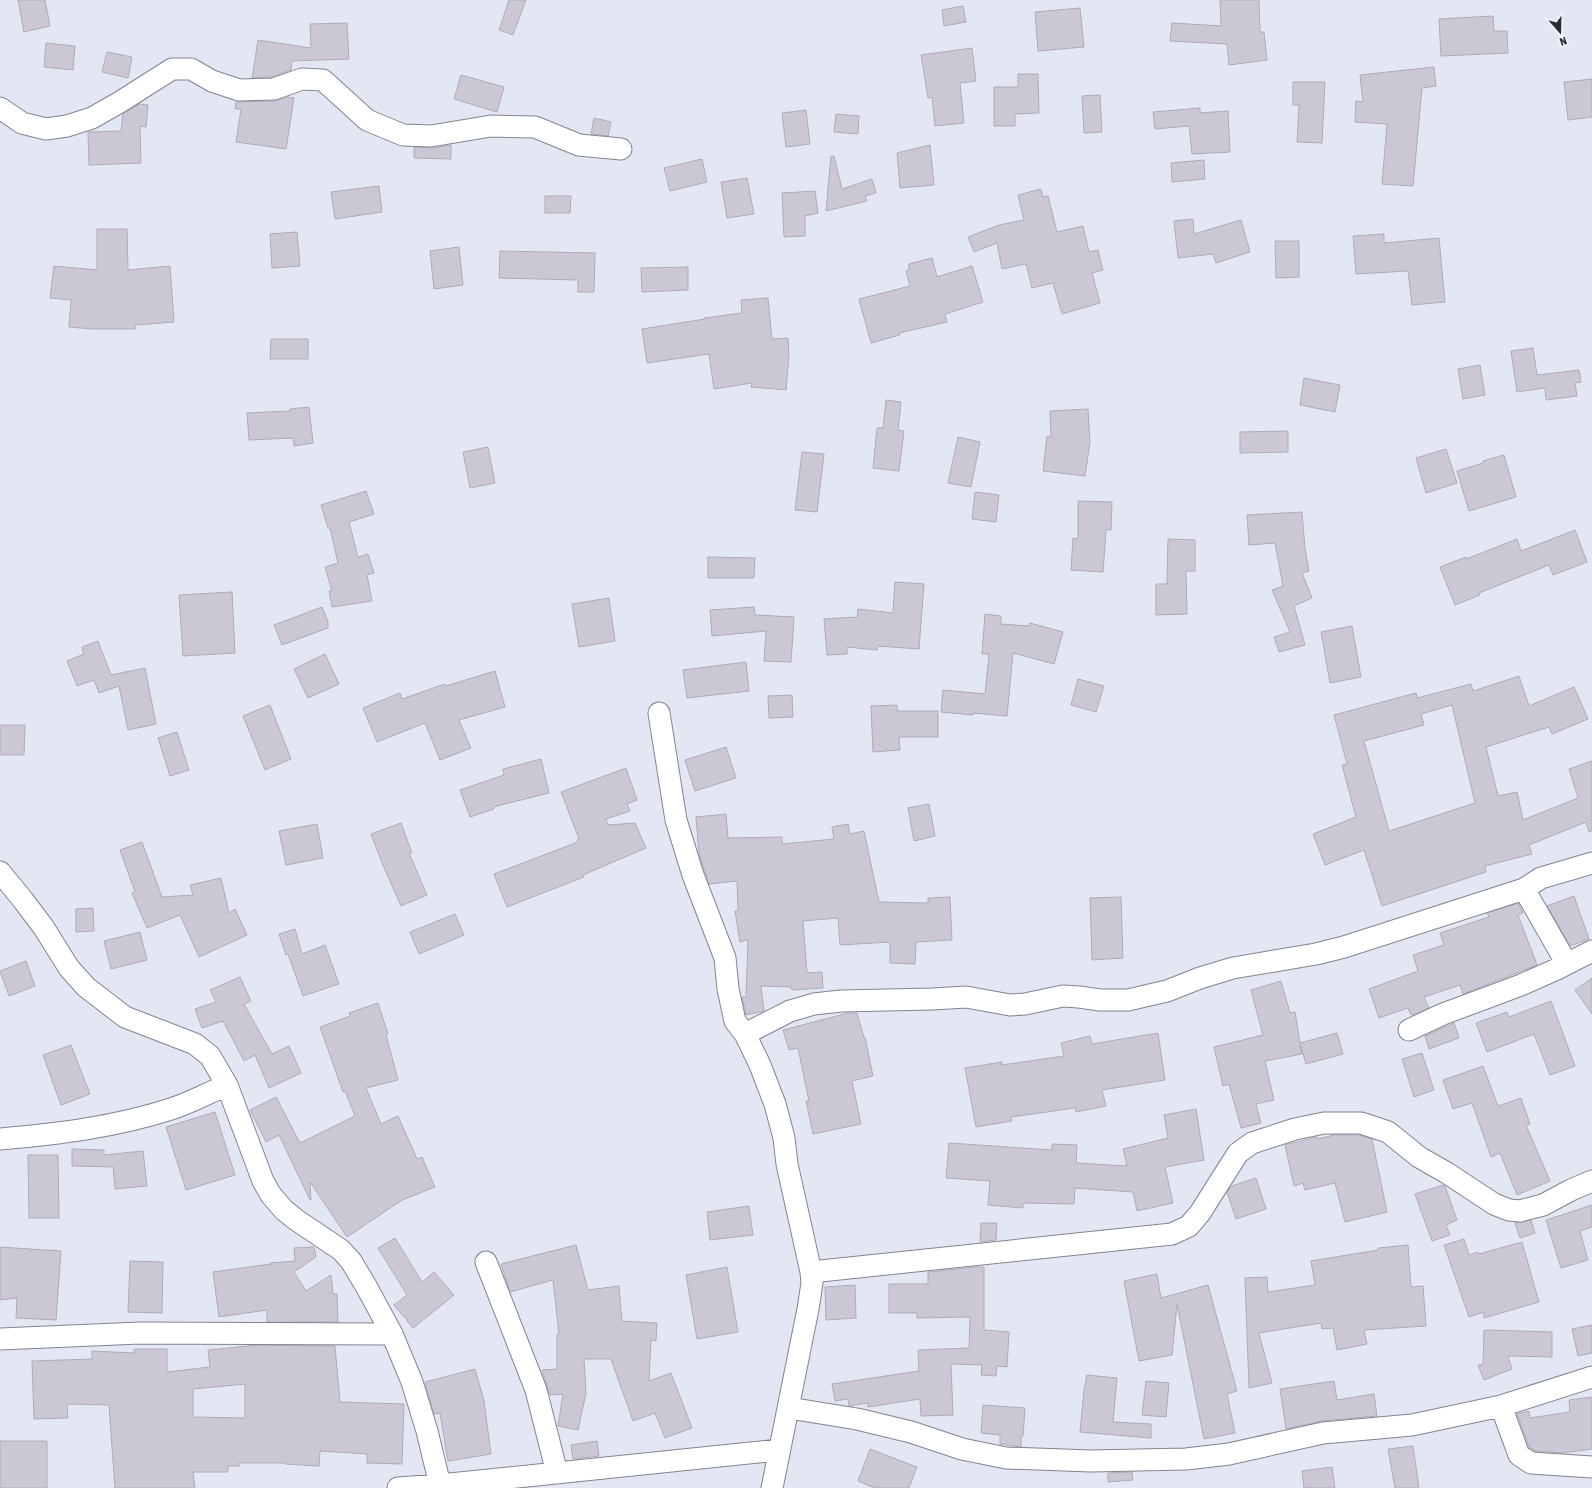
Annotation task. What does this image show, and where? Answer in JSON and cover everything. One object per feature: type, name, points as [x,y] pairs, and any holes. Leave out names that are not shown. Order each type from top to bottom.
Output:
[{"type":"street","points":[[0,108],[22,122],[34,126],[46,129],[67,126],[92,118],[172,69],[191,69],[212,81],[239,90],[274,89],[302,79],[323,80],[366,120],[403,135],[431,136],[491,126],[535,127],[578,145],[621,149]]},
{"type":"street","points":[[659,713],[676,820],[693,875],[725,958],[728,988],[735,1021],[745,1034],[760,1065],[775,1104],[784,1138],[788,1164],[811,1272],[812,1283],[808,1309],[772,1488]]},
{"type":"street","points":[[745,1034],[790,1011],[814,1004],[841,1001],[966,997],[1010,1005],[1025,1004],[1063,996],[1115,1001],[1147,997],[1233,968],[1316,954],[1344,947],[1524,889],[1541,878],[1592,862]]},
{"type":"street","points":[[0,872],[44,928],[69,968],[86,987],[125,1017],[196,1044],[210,1056],[226,1084],[263,1181],[271,1195],[284,1210],[341,1250],[351,1261],[392,1334],[412,1382],[427,1431],[440,1485]]},
{"type":"street","points":[[1524,889],[1567,964]]},
{"type":"street","points":[[1409,1030],[1443,1014],[1521,985],[1592,951]]},
{"type":"street","points":[[0,1138],[56,1134],[124,1122],[172,1109],[226,1084]]},
{"type":"street","points":[[811,1272],[1172,1234],[1189,1226],[1200,1213],[1238,1153],[1252,1143],[1295,1129],[1324,1123],[1361,1123],[1388,1132],[1419,1157],[1494,1204],[1510,1210],[1520,1211],[1543,1205],[1592,1181]]},
{"type":"street","points":[[486,1262],[536,1390],[557,1474]]},
{"type":"street","points":[[0,1339],[140,1333],[392,1334]]},
{"type":"street","points":[[789,1408],[857,1419],[911,1432],[962,1448],[1006,1458],[1091,1461],[1186,1458],[1229,1454],[1317,1434],[1412,1425],[1501,1406],[1592,1377]]},
{"type":"street","points":[[1501,1406],[1520,1455],[1530,1463],[1592,1467]]},
{"type":"street","points":[[398,1488],[557,1474],[779,1450]]},
{"type":"building","points":[[18,0],[45,0],[50,26],[24,32]]},
{"type":"building","points":[[509,0],[526,0],[513,35],[499,30]]},
{"type":"building","points":[[1220,0],[1259,0],[1260,32],[1264,32],[1267,60],[1229,65],[1227,44],[1170,41],[1172,23],[1221,26]]},
{"type":"building","points":[[963,6],[966,22],[944,26],[942,10]]},
{"type":"building","points":[[1080,8],[1084,47],[1038,51],[1035,12]]},
{"type":"building","points":[[1493,16],[1494,31],[1507,31],[1508,53],[1441,56],[1439,19]]},
{"type":"building","points":[[347,23],[349,59],[292,61],[291,70],[272,77],[252,78],[258,40],[311,48],[310,24]]},
{"type":"building","points":[[46,43],[75,46],[73,70],[44,67]]},
{"type":"building","points":[[972,48],[976,81],[960,83],[964,123],[935,126],[932,97],[928,98],[921,55]]},
{"type":"building","points":[[107,52],[132,57],[128,78],[102,72]]},
{"type":"building","points":[[1434,67],[1436,86],[1422,88],[1413,186],[1382,184],[1387,124],[1355,122],[1356,101],[1363,102],[1360,75]]},
{"type":"building","points":[[1018,74],[1038,74],[1039,113],[1015,114],[1015,126],[994,126],[994,87],[1018,87]]},
{"type":"building","points":[[461,75],[504,87],[497,112],[454,99]]},
{"type":"building","points":[[1592,79],[1592,117],[1568,120],[1564,82]]},
{"type":"building","points":[[1293,82],[1325,82],[1322,143],[1297,142],[1299,105],[1293,105]]},
{"type":"building","points":[[1100,95],[1102,132],[1084,133],[1082,96]]},
{"type":"building","points":[[288,97],[294,98],[286,149],[236,142],[241,109],[235,109],[236,102],[274,101]]},
{"type":"building","points":[[139,104],[148,105],[146,127],[140,126],[141,163],[89,165],[88,132],[121,131],[123,114]]},
{"type":"building","points":[[1200,108],[1200,113],[1228,111],[1230,152],[1192,154],[1189,126],[1155,129],[1153,112]]},
{"type":"building","points":[[806,110],[810,144],[786,147],[782,113]]},
{"type":"building","points":[[836,114],[859,116],[858,134],[834,132]]},
{"type":"building","points":[[594,118],[611,122],[608,136],[591,134]]},
{"type":"building","points":[[451,145],[451,159],[414,158],[414,147],[433,148]]},
{"type":"building","points":[[930,145],[934,185],[900,188],[897,153]]},
{"type":"building","points":[[831,156],[834,156],[842,189],[872,179],[876,193],[865,196],[867,201],[826,211]]},
{"type":"building","points":[[702,159],[707,182],[670,191],[664,168]]},
{"type":"building","points":[[1204,160],[1205,179],[1172,182],[1171,163]]},
{"type":"building","points":[[747,178],[754,214],[727,218],[721,182]]},
{"type":"building","points":[[379,186],[382,212],[335,219],[331,192]]},
{"type":"building","points":[[1041,189],[1043,197],[1048,196],[1057,232],[1083,226],[1089,252],[1098,250],[1103,270],[1092,273],[1100,303],[1062,314],[1053,283],[1032,288],[1026,264],[1002,269],[997,243],[974,252],[968,237],[999,225],[1024,220],[1018,195]]},
{"type":"building","points":[[815,191],[818,213],[805,216],[805,236],[784,237],[782,193]]},
{"type":"building","points":[[545,196],[571,196],[570,213],[545,213]]},
{"type":"building","points":[[1193,219],[1194,234],[1241,220],[1250,252],[1216,263],[1213,254],[1178,258],[1174,221]]},
{"type":"building","points":[[97,229],[127,229],[128,270],[170,266],[174,322],[135,325],[135,329],[93,329],[69,327],[71,300],[50,298],[54,266],[97,270]]},
{"type":"building","points":[[297,232],[300,266],[272,268],[270,234]]},
{"type":"building","points":[[1384,234],[1384,243],[1439,238],[1445,302],[1412,305],[1408,271],[1356,274],[1353,236]]},
{"type":"building","points":[[1275,241],[1299,241],[1299,277],[1276,278]]},
{"type":"building","points":[[459,247],[463,285],[434,289],[430,251]]},
{"type":"building","points":[[500,251],[595,253],[594,292],[578,292],[578,280],[499,278]]},
{"type":"building","points":[[932,258],[937,277],[972,266],[983,302],[945,314],[947,322],[899,333],[900,335],[871,343],[859,299],[910,286],[906,271],[909,270],[909,264]]},
{"type":"building","points":[[688,267],[688,290],[642,292],[641,268]]},
{"type":"building","points":[[768,298],[772,339],[788,338],[789,355],[786,390],[751,387],[752,383],[714,389],[709,354],[647,363],[642,329],[742,313],[741,300]]},
{"type":"building","points":[[271,339],[308,339],[308,359],[270,359]]},
{"type":"building","points":[[1533,348],[1537,375],[1579,370],[1581,382],[1575,383],[1577,396],[1546,400],[1545,388],[1517,392],[1511,351]]},
{"type":"building","points":[[1480,365],[1485,395],[1463,399],[1458,369]]},
{"type":"building","points":[[1304,378],[1340,385],[1335,412],[1300,405]]},
{"type":"building","points":[[886,400],[901,402],[898,430],[904,431],[899,471],[873,468],[877,428],[883,428]]},
{"type":"building","points":[[309,407],[313,443],[294,446],[293,438],[249,440],[247,413],[290,411],[290,409]]},
{"type":"building","points":[[1088,409],[1090,442],[1085,476],[1043,471],[1047,436],[1051,437],[1050,411]]},
{"type":"building","points":[[1288,431],[1288,452],[1240,453],[1240,432]]},
{"type":"building","points":[[958,437],[980,442],[971,487],[948,483]]},
{"type":"building","points":[[488,447],[495,483],[470,488],[463,452]]},
{"type":"building","points":[[1446,449],[1457,483],[1426,493],[1416,458]]},
{"type":"building","points":[[802,452],[824,454],[817,512],[795,510]]},
{"type":"building","points":[[1504,455],[1516,497],[1469,511],[1457,471]]},
{"type":"building","points":[[366,491],[374,514],[349,522],[358,557],[368,554],[374,573],[367,575],[372,601],[332,607],[329,591],[332,591],[325,567],[338,563],[330,528],[328,528],[321,505]]},
{"type":"building","points":[[975,492],[999,495],[996,522],[972,519]]},
{"type":"building","points":[[1078,501],[1112,502],[1111,530],[1106,530],[1103,572],[1071,570],[1073,538],[1078,539]]},
{"type":"building","points":[[1302,512],[1305,549],[1309,571],[1302,573],[1312,598],[1294,606],[1305,645],[1279,652],[1274,637],[1290,632],[1272,590],[1283,586],[1275,543],[1249,545],[1247,515]]},
{"type":"building","points":[[1575,530],[1587,562],[1553,575],[1549,565],[1479,593],[1480,595],[1455,605],[1440,567],[1466,557],[1466,559],[1517,539],[1521,551]]},
{"type":"building","points":[[1168,539],[1195,540],[1195,571],[1186,571],[1187,614],[1156,615],[1156,584],[1167,584]]},
{"type":"building","points":[[708,557],[755,558],[754,578],[708,578]]},
{"type":"building","points":[[895,582],[924,584],[919,649],[878,646],[877,650],[847,647],[847,654],[827,655],[824,619],[857,617],[858,609],[893,613]]},
{"type":"building","points":[[232,592],[235,653],[183,656],[179,595]]},
{"type":"building","points":[[609,598],[615,641],[579,647],[572,604]]},
{"type":"building","points":[[322,607],[328,622],[328,628],[282,645],[274,625]]},
{"type":"building","points":[[754,607],[755,615],[794,617],[791,662],[764,661],[766,631],[712,636],[710,610]]},
{"type":"building","points":[[985,614],[1001,616],[1001,624],[1029,626],[1030,623],[1063,632],[1054,664],[1013,653],[1007,716],[941,712],[943,690],[985,694],[989,654],[982,654]]},
{"type":"building","points":[[1352,626],[1361,677],[1330,683],[1321,632]]},
{"type":"building","points":[[98,641],[111,675],[145,668],[156,724],[128,730],[119,686],[99,693],[94,680],[77,686],[67,661],[84,654],[82,647]]},
{"type":"building","points":[[325,654],[339,684],[308,698],[294,669]]},
{"type":"building","points":[[746,662],[749,691],[687,698],[683,670]]},
{"type":"building","points":[[495,671],[505,707],[459,720],[471,748],[440,760],[425,723],[377,742],[363,708],[400,693],[402,699],[445,684],[446,686]]},
{"type":"building","points":[[1519,676],[1529,706],[1574,687],[1588,719],[1552,734],[1549,727],[1486,747],[1498,796],[1517,792],[1523,820],[1578,798],[1569,769],[1592,761],[1592,831],[1589,832],[1586,822],[1529,845],[1532,854],[1485,866],[1486,872],[1382,906],[1364,850],[1325,865],[1313,834],[1356,817],[1342,765],[1347,764],[1334,715],[1416,693],[1417,698],[1471,684],[1473,691]],"holes":[[[1452,705],[1475,803],[1389,831],[1364,741],[1424,725],[1421,714]]]},
{"type":"building","points":[[1078,679],[1104,686],[1096,712],[1071,705]]},
{"type":"building","points":[[792,695],[793,717],[769,718],[768,696]]},
{"type":"building","points":[[270,705],[291,759],[265,770],[243,716]]},
{"type":"building","points":[[897,705],[897,711],[938,711],[938,737],[899,737],[900,750],[873,752],[871,706]]},
{"type":"building","points":[[0,725],[25,725],[24,755],[0,755]]},
{"type":"building","points":[[177,732],[189,770],[170,776],[158,738]]},
{"type":"building","points":[[726,747],[736,778],[695,791],[685,760]]},
{"type":"building","points":[[541,759],[549,793],[493,807],[494,809],[470,817],[460,790],[504,775],[503,769]]},
{"type":"building","points":[[626,768],[637,800],[627,804],[630,811],[606,819],[608,825],[635,823],[646,848],[583,875],[584,877],[507,907],[494,874],[578,842],[577,840],[579,839],[561,792]]},
{"type":"building","points":[[929,804],[935,836],[914,841],[908,808]]},
{"type":"building","points":[[726,814],[728,838],[782,837],[782,844],[834,839],[832,827],[848,824],[850,834],[864,831],[879,902],[928,903],[928,898],[950,897],[952,940],[916,942],[915,964],[890,963],[890,942],[840,945],[838,918],[803,921],[807,973],[822,972],[823,988],[792,990],[791,987],[761,986],[764,1011],[746,1015],[742,997],[746,997],[748,940],[740,942],[735,911],[738,910],[737,881],[709,884],[699,854],[696,817]]},
{"type":"building","points":[[401,823],[412,853],[409,853],[427,895],[401,906],[371,834]]},
{"type":"building","points":[[317,824],[323,858],[286,865],[279,831]]},
{"type":"building","points":[[142,842],[162,897],[193,895],[190,885],[221,878],[229,913],[235,909],[247,935],[199,957],[180,915],[147,928],[132,893],[135,892],[120,850]]},
{"type":"building","points":[[1574,896],[1589,939],[1570,946],[1547,906]]},
{"type":"building","points":[[1121,897],[1123,958],[1092,960],[1090,898]]},
{"type":"building","points":[[1518,903],[1523,913],[1518,915],[1537,965],[1463,994],[1460,985],[1424,997],[1429,1008],[1418,1013],[1411,1015],[1408,1008],[1379,1018],[1369,989],[1418,971],[1413,955],[1444,945],[1440,933],[1489,917],[1487,913]]},
{"type":"building","points":[[93,908],[94,931],[76,932],[76,909]]},
{"type":"building","points":[[455,914],[464,935],[419,954],[410,932]]},
{"type":"building","points":[[295,929],[302,954],[325,945],[339,984],[303,996],[279,934]]},
{"type":"building","points":[[140,932],[147,960],[111,969],[104,941]]},
{"type":"building","points":[[26,961],[35,986],[9,996],[0,971]]},
{"type":"building","points":[[240,977],[251,1001],[244,1004],[272,1054],[289,1046],[301,1073],[269,1088],[255,1055],[244,1061],[223,1021],[202,1028],[195,1009],[216,1002],[210,990]]},
{"type":"building","points":[[1592,978],[1592,1014],[1575,990]]},
{"type":"building","points":[[1281,981],[1290,1013],[1295,1012],[1300,1043],[1337,1033],[1343,1054],[1306,1064],[1300,1044],[1302,1054],[1265,1061],[1274,1100],[1256,1104],[1261,1123],[1241,1128],[1229,1084],[1223,1086],[1214,1047],[1263,1035],[1251,990]]},
{"type":"building","points":[[1551,1001],[1575,1066],[1550,1075],[1534,1034],[1487,1052],[1476,1023],[1507,1012],[1509,1017]]},
{"type":"building","points":[[378,1003],[388,1034],[386,1035],[398,1080],[366,1088],[381,1124],[398,1116],[417,1159],[422,1157],[435,1187],[402,1200],[347,1237],[310,1182],[310,1200],[279,1135],[266,1142],[250,1110],[276,1097],[300,1143],[355,1116],[345,1091],[343,1092],[320,1027],[350,1016],[349,1013]]},
{"type":"building","points":[[848,1013],[857,1013],[864,1038],[865,1037],[873,1076],[852,1081],[861,1124],[813,1134],[806,1101],[809,1101],[798,1048],[789,1050],[783,1030]]},
{"type":"building","points":[[1454,1023],[1459,1038],[1429,1049],[1425,1036]]},
{"type":"building","points":[[1158,1033],[1165,1080],[1102,1090],[1106,1106],[1076,1112],[1075,1108],[1011,1117],[1012,1121],[976,1127],[965,1068],[1002,1062],[1002,1065],[1064,1056],[1061,1043],[1090,1036],[1092,1044]]},
{"type":"building","points":[[71,1045],[90,1094],[61,1105],[43,1055]]},
{"type":"building","points":[[1422,1053],[1434,1090],[1414,1097],[1402,1059]]},
{"type":"building","points":[[1483,1066],[1498,1106],[1521,1098],[1530,1124],[1526,1125],[1550,1181],[1517,1195],[1500,1153],[1491,1157],[1472,1103],[1453,1109],[1443,1080]]},
{"type":"building","points":[[1196,1109],[1204,1160],[1165,1167],[1173,1203],[1137,1211],[1133,1192],[1075,1188],[1074,1204],[1023,1203],[1023,1208],[988,1205],[990,1181],[946,1178],[949,1143],[1052,1150],[1052,1144],[1077,1145],[1076,1163],[1127,1166],[1123,1149],[1168,1138],[1164,1115]]},
{"type":"building","points":[[215,1112],[235,1175],[186,1190],[166,1127]]},
{"type":"building","points":[[1334,1135],[1359,1135],[1372,1139],[1387,1212],[1345,1222],[1335,1183],[1305,1190],[1303,1183],[1294,1186],[1285,1145],[1317,1137],[1318,1139]]},
{"type":"building","points":[[72,1149],[104,1150],[104,1155],[143,1151],[147,1186],[115,1189],[113,1167],[72,1166]]},
{"type":"building","points":[[28,1155],[58,1155],[59,1218],[29,1218]]},
{"type":"building","points":[[1256,1178],[1266,1209],[1236,1219],[1227,1192],[1232,1186]]},
{"type":"building","points":[[1443,1185],[1445,1186],[1457,1220],[1446,1225],[1450,1235],[1432,1241],[1415,1194]]},
{"type":"building","points":[[1592,1205],[1592,1227],[1580,1231],[1588,1260],[1561,1268],[1546,1220]]},
{"type":"building","points":[[749,1206],[753,1235],[710,1240],[707,1212]]},
{"type":"building","points":[[1531,1220],[1535,1233],[1520,1238],[1515,1223]]},
{"type":"building","points":[[981,1223],[997,1223],[996,1240],[980,1242]]},
{"type":"building","points":[[395,1238],[422,1282],[434,1272],[454,1295],[413,1328],[407,1321],[406,1317],[404,1317],[394,1305],[407,1295],[378,1248]]},
{"type":"building","points":[[1464,1239],[1469,1255],[1478,1252],[1479,1254],[1522,1242],[1539,1302],[1484,1318],[1484,1312],[1469,1317],[1444,1245]]},
{"type":"building","points":[[576,1245],[588,1290],[619,1286],[622,1321],[657,1323],[656,1341],[651,1340],[649,1381],[671,1373],[692,1428],[665,1438],[655,1413],[633,1421],[611,1359],[584,1359],[586,1393],[578,1430],[558,1426],[563,1394],[550,1395],[542,1370],[557,1369],[557,1334],[559,1334],[553,1280],[510,1292],[501,1264]]},
{"type":"building","points":[[1408,1245],[1411,1287],[1423,1286],[1426,1326],[1364,1330],[1367,1344],[1337,1350],[1333,1328],[1322,1329],[1321,1323],[1259,1333],[1272,1383],[1249,1388],[1245,1278],[1267,1277],[1268,1292],[1315,1285],[1311,1261],[1378,1250],[1378,1248]]},
{"type":"building","points":[[0,1247],[61,1251],[56,1320],[16,1318],[17,1298],[0,1300]]},
{"type":"building","points":[[314,1247],[316,1257],[294,1272],[306,1291],[331,1275],[333,1294],[337,1294],[338,1322],[267,1322],[267,1310],[219,1317],[213,1272],[271,1263],[295,1261],[294,1248]]},
{"type":"building","points":[[130,1261],[163,1262],[162,1313],[128,1312]]},
{"type":"building","points":[[727,1267],[738,1332],[697,1339],[686,1275]]},
{"type":"building","points":[[984,1267],[984,1330],[1009,1332],[1007,1367],[997,1366],[996,1376],[981,1375],[982,1365],[951,1364],[953,1415],[921,1416],[920,1399],[868,1407],[868,1403],[849,1406],[848,1399],[835,1401],[832,1384],[919,1371],[918,1350],[969,1348],[970,1317],[917,1318],[917,1313],[889,1313],[889,1284],[928,1284],[928,1272]]},
{"type":"building","points":[[1157,1274],[1161,1298],[1208,1285],[1237,1391],[1227,1394],[1235,1433],[1204,1439],[1177,1304],[1172,1355],[1139,1361],[1124,1281]]},
{"type":"building","points":[[855,1285],[856,1318],[826,1320],[825,1287]]},
{"type":"building","points":[[1592,1325],[1592,1353],[1578,1356],[1572,1329]]},
{"type":"building","points":[[1484,1330],[1552,1332],[1552,1357],[1508,1356],[1512,1369],[1484,1380],[1478,1365],[1483,1364]]},
{"type":"building","points":[[259,1345],[335,1346],[340,1402],[404,1404],[402,1464],[367,1463],[367,1454],[320,1451],[319,1466],[285,1463],[239,1463],[239,1466],[228,1466],[228,1472],[193,1472],[195,1488],[115,1488],[109,1405],[67,1404],[68,1418],[34,1419],[32,1361],[92,1359],[92,1351],[134,1353],[134,1349],[167,1349],[167,1372],[210,1367],[208,1350]],"holes":[[[245,1384],[245,1418],[193,1417],[193,1389]]]},
{"type":"building","points":[[475,1369],[484,1401],[491,1454],[448,1461],[440,1413],[434,1414],[425,1382]]},
{"type":"building","points":[[1087,1375],[1117,1378],[1113,1422],[1151,1424],[1151,1438],[1080,1432]]},
{"type":"building","points":[[1146,1381],[1169,1383],[1166,1417],[1142,1415]]},
{"type":"building","points":[[1334,1381],[1337,1400],[1374,1394],[1377,1416],[1322,1421],[1286,1429],[1280,1389]]},
{"type":"building","points":[[1592,1397],[1592,1449],[1563,1453],[1535,1451],[1529,1447],[1517,1414],[1529,1411],[1530,1418],[1570,1412],[1569,1400]]},
{"type":"building","points":[[983,1405],[1025,1408],[1021,1447],[1000,1444],[1000,1435],[981,1433]]},
{"type":"building","points":[[0,1441],[47,1441],[47,1488],[0,1488]]},
{"type":"building","points":[[597,1441],[599,1456],[573,1459],[571,1445]]},
{"type":"building","points":[[1413,1446],[1419,1488],[1395,1488],[1388,1449]]},
{"type":"building","points":[[870,1449],[917,1467],[909,1488],[875,1488],[858,1481]]},
{"type":"building","points":[[1332,1467],[1335,1488],[1304,1488],[1302,1471]]},
{"type":"building","points":[[1132,1472],[1133,1480],[1108,1482],[1108,1473]]}]
